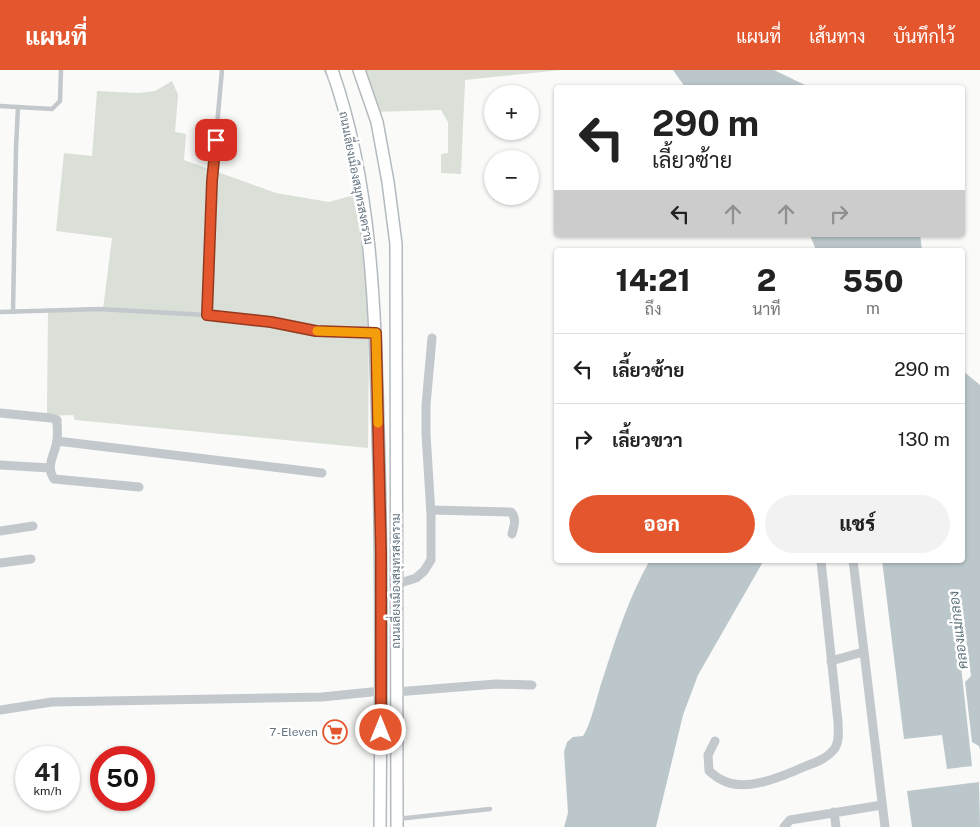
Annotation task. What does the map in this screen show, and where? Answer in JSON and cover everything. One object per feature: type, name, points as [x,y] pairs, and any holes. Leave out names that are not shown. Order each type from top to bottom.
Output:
[{"type":"main road","name":"ถนนเลี่ยงเมืองสมุทรสงคราม","points":[[332,70],[352,142],[368,232],[376,333],[381,553],[380,827]]},
{"type":"main road","name":"ถนนเลี่ยงเมืองสมุทรสงคราม","points":[[359,70],[377,122],[388,182],[396,244],[397,823]]},
{"type":"street","points":[[397,584],[416,578],[424,571],[431,560],[431,510],[426,405],[432,338]]},
{"type":"street","points":[[0,413],[58,420],[57,441],[50,468],[50,474],[54,479],[139,487]]},
{"type":"street","points":[[57,441],[322,472]]},
{"type":"street","points":[[0,465],[50,468]]},
{"type":"street","points":[[431,510],[512,512],[515,518],[512,534]]},
{"type":"street","points":[[0,532],[33,526]]},
{"type":"street","points":[[0,563],[31,559]]},
{"type":"street","points":[[715,742],[708,755],[709,771],[723,781],[742,784],[772,780],[828,757],[838,740],[838,722],[821,563]]},
{"type":"street","points":[[853,563],[885,827]]},
{"type":"street","points":[[831,660],[863,652]]},
{"type":"street","points":[[396,692],[496,684],[532,685]]},
{"type":"street","points":[[0,710],[52,702],[322,697],[381,691]]},
{"type":"street","points":[[784,827],[790,820],[882,805]]},
{"type":"street","points":[[834,812],[836,827]]},
{"type":"lane","points":[[0,106],[52,109],[60,101],[61,70]]},
{"type":"lane","points":[[207,315],[212,181],[222,70]]},
{"type":"lane","points":[[326,70],[352,142]]},
{"type":"lane","points":[[13,312],[18,107]]},
{"type":"lane","points":[[0,312],[99,309],[207,315],[271,322],[316,331],[376,333]]},
{"type":"lane","points":[[397,823],[490,809]]},
{"type":"shaded area","points":[[359,70],[561,70],[465,80],[461,174],[441,173],[441,154],[448,153],[448,122],[441,110],[373,112]]},
{"type":"shaded area","points":[[172,81],[178,95],[175,132],[186,134],[184,160],[276,193],[329,202],[354,195],[364,258],[368,321],[368,448],[75,420],[73,415],[47,416],[48,312],[103,309],[112,238],[56,231],[64,153],[92,156],[97,91],[138,93],[155,91]]},
{"type":"water","points":[[673,70],[774,70],[805,85],[684,85]]},
{"type":"water","points":[[811,237],[920,237],[922,248],[815,248]]},
{"type":"water","name":"คลองแม่กลอง","points":[[965,373],[980,385],[980,750],[979,746],[972,742],[965,682],[971,676],[966,638],[958,639],[972,766],[947,769],[942,735],[904,739],[882,563],[965,563]]},
{"type":"water","points":[[648,563],[762,563],[698,675],[683,715],[656,827],[564,827],[568,813],[564,752],[567,742],[573,737],[583,736],[586,731],[608,663],[636,588]]},
{"type":"water","points":[[979,782],[980,827],[912,827],[907,791]]},
{"type":"slow traffic","points":[[317,331],[376,333],[378,423]]},
{"type":"place","name":"7-Eleven","points":[[335,732]]},
{"type":"route","points":[[216,140],[212,181],[207,315],[271,322],[316,331],[376,333],[381,553],[381,730]]}]
